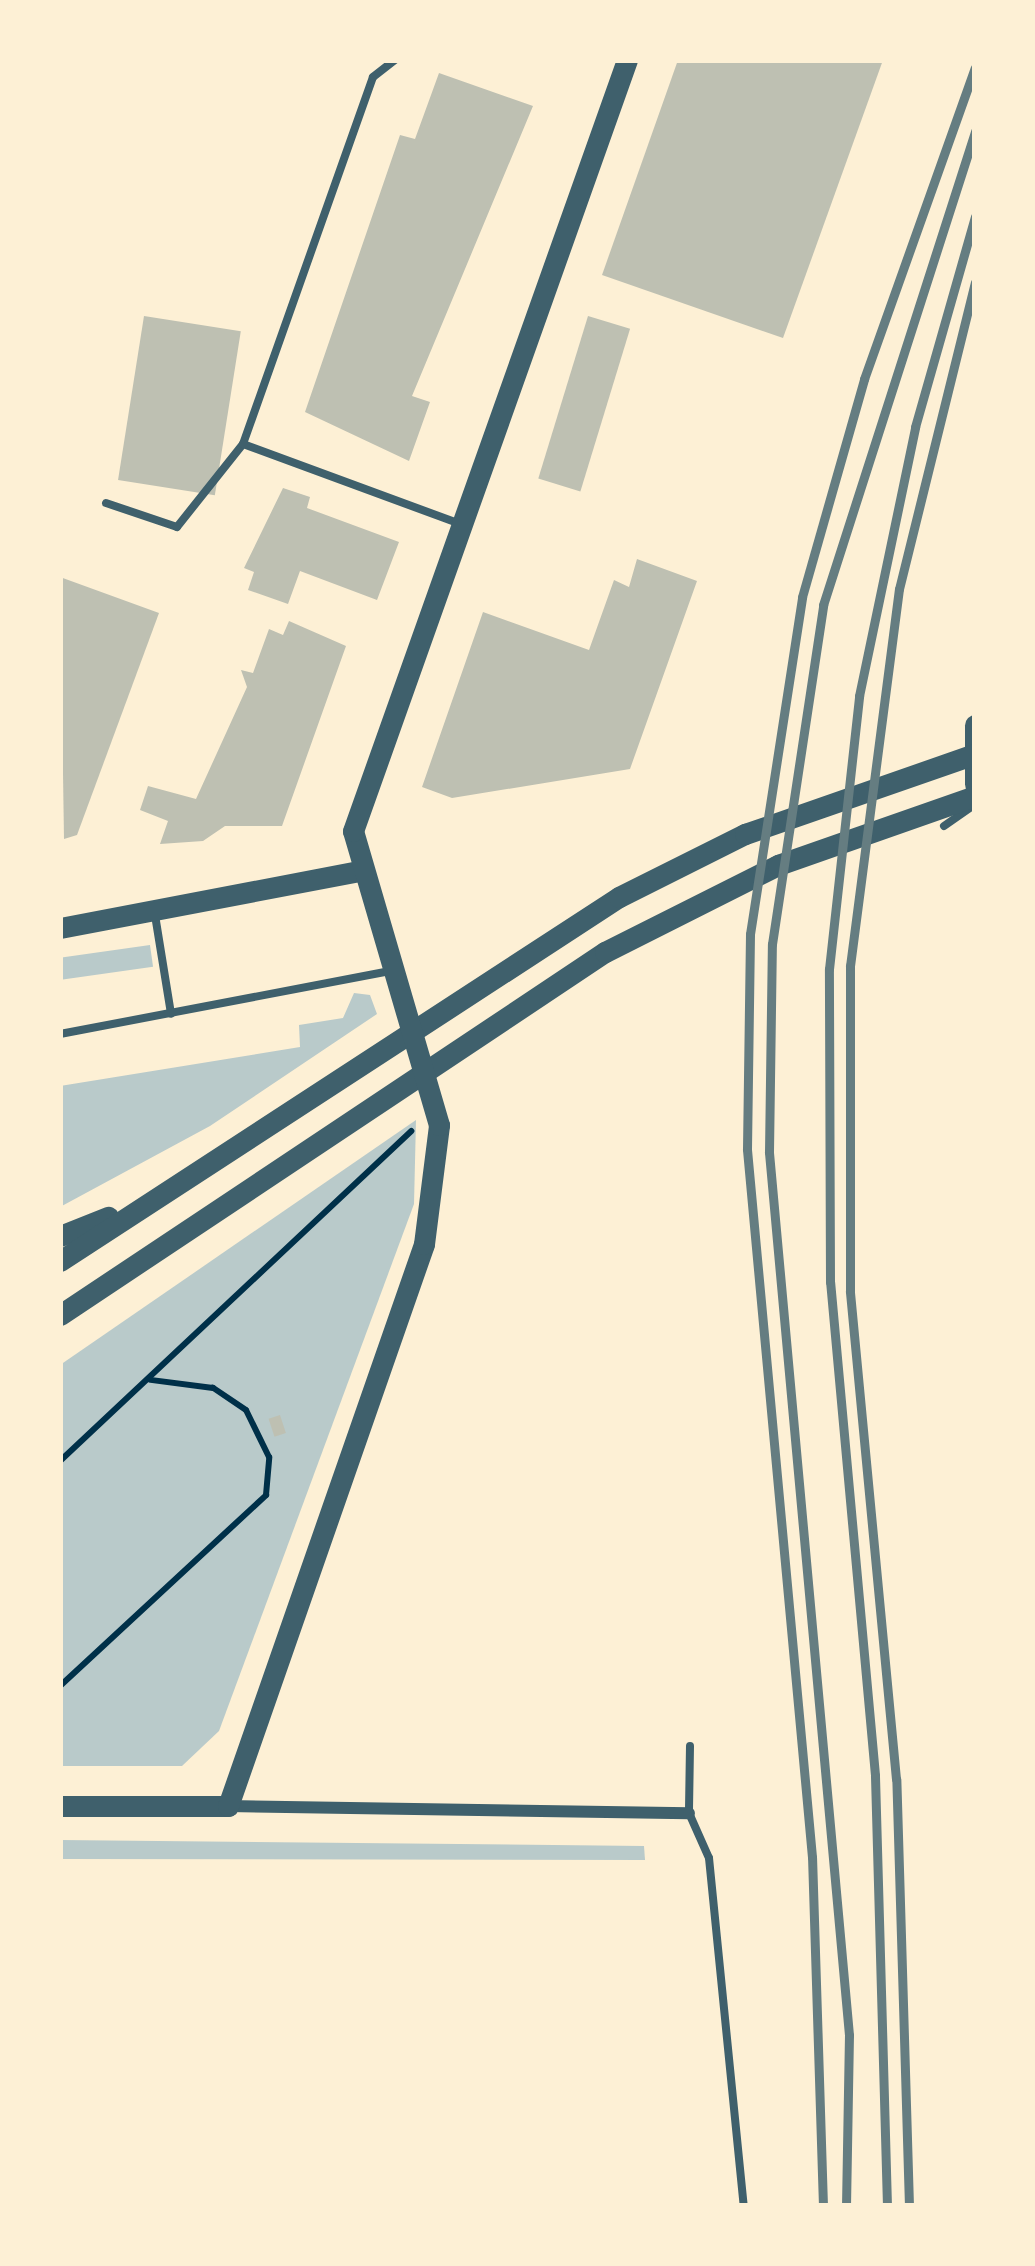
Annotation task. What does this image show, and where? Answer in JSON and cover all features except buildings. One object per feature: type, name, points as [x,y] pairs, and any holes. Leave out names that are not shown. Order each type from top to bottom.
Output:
[{"type":"street","points":[[228,1806],[434,1211],[439,1125],[398,970],[359,871],[359,812],[627,60]]},
{"type":"street","points":[[975,725],[975,784]]},
{"type":"street","points":[[60,1261],[644,884],[793,815],[975,754]]},
{"type":"street","points":[[60,1315],[646,929],[778,865],[975,796]]},
{"type":"street","points":[[67,922],[155,915],[359,871]]},
{"type":"street","points":[[60,1236],[158,1195]]},
{"type":"street","points":[[60,1805],[689,1813]]},
{"type":"lane","points":[[106,503],[177,527],[243,444],[373,77],[395,60]]},
{"type":"lane","points":[[243,444],[462,525]]},
{"type":"lane","points":[[944,826],[975,805]]},
{"type":"lane","points":[[155,915],[171,1014]]},
{"type":"lane","points":[[60,1034],[398,970]]},
{"type":"lane","points":[[691,1746],[689,1813],[709,1858],[744,2206]]},
{"type":"path","points":[[60,1461],[416,1127]]},
{"type":"path","points":[[60,1686],[266,1495],[269,1457],[246,1410],[213,1388],[150,1380]]},
{"type":"shaded area","points":[[150,945],[153,967],[63,979],[60,958]]},
{"type":"shaded area","points":[[354,993],[370,995],[377,1014],[210,1126],[60,1207],[60,1086],[300,1047],[299,1025],[343,1018]]},
{"type":"shaded area","points":[[416,1120],[414,1204],[219,1731],[182,1766],[60,1766],[60,1365]]},
{"type":"shaded area","points":[[60,1840],[644,1846],[645,1860],[60,1859]]},
{"type":"railway","points":[[823,2206],[812,1857],[747,1149],[750,934],[802,597],[864,379],[975,68]]},
{"type":"railway","points":[[846,2206],[849,2035],[769,1152],[772,944],[823,605],[975,131]]},
{"type":"railway","points":[[887,2206],[875,1775],[830,1282],[829,969],[859,696],[915,427],[975,216]]},
{"type":"railway","points":[[909,2206],[896,1779],[850,1291],[850,966],[899,589],[975,282]]}]
